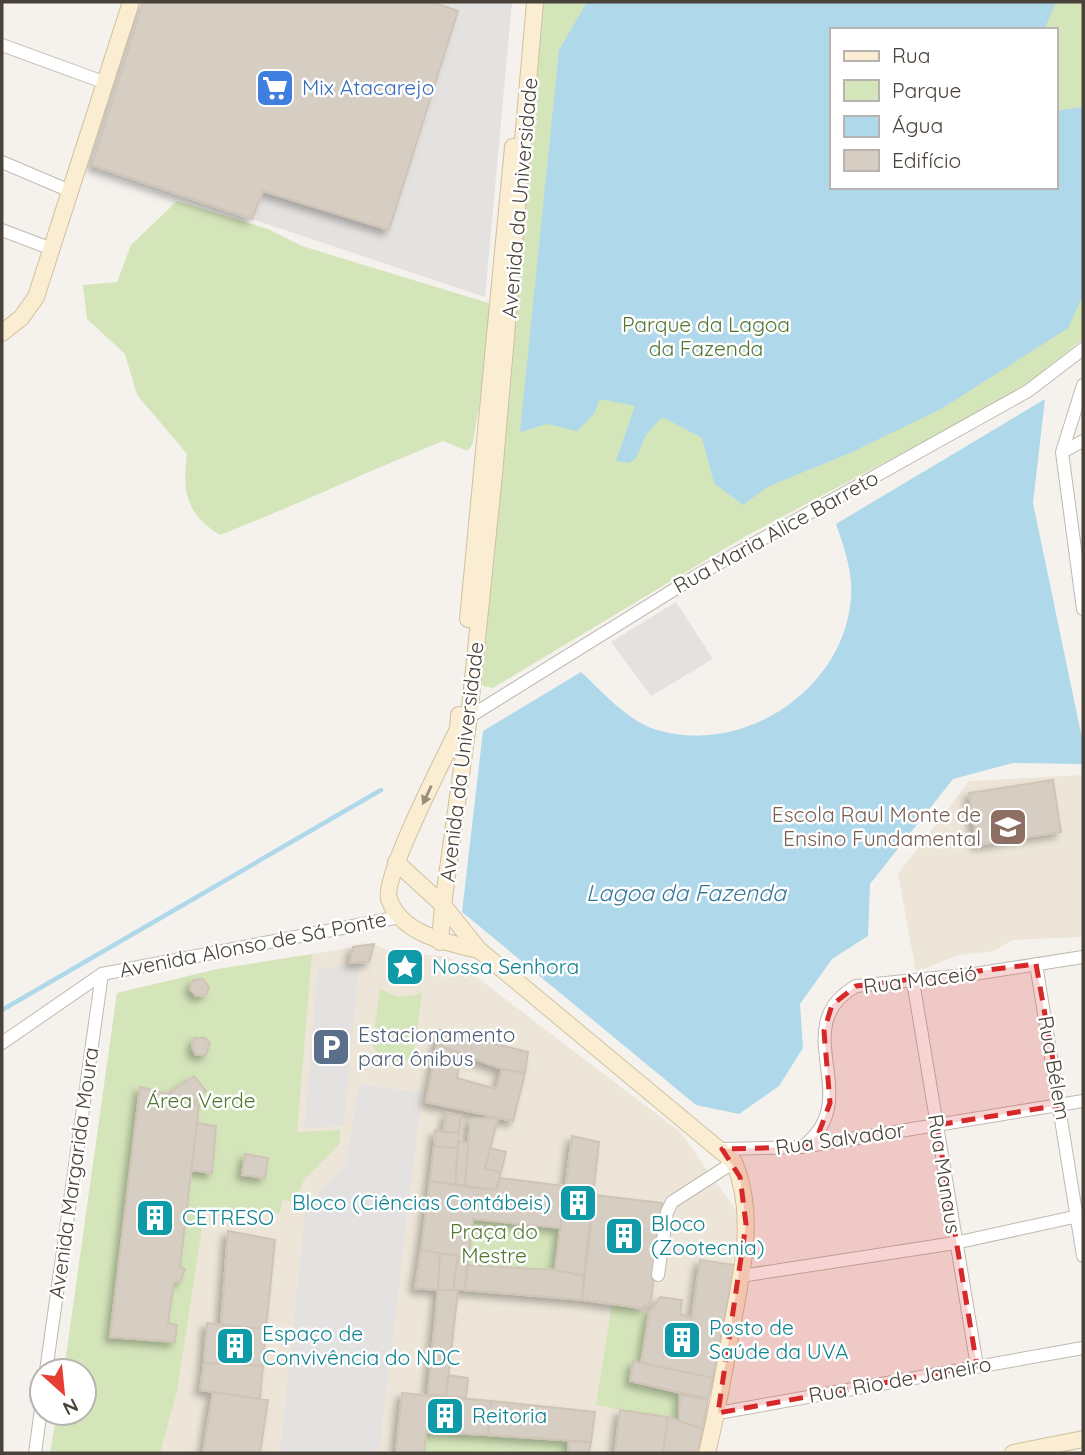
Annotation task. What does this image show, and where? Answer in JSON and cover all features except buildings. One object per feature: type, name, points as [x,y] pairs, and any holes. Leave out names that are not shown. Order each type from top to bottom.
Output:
[{"type":"main road","points":[[2,333],[21,318],[36,297],[131,2]]},
{"type":"main road","name":"Avenida da Universidade","points":[[400,917],[389,898],[388,889],[396,862],[458,729],[528,2]]},
{"type":"main road","name":"Avenida da Universidade","points":[[535,2],[497,447],[469,717],[443,905],[479,950],[722,1149],[734,1162]]},
{"type":"main road","points":[[396,862],[443,905],[440,942]]},
{"type":"main road","points":[[400,917],[440,942],[479,950]]},
{"type":"main road","points":[[707,1453],[718,1413],[746,1249],[745,1203],[734,1162]]},
{"type":"main road","points":[[1013,1453],[1083,1439]]},
{"type":"street","points":[[2,45],[106,83]]},
{"type":"street","points":[[2,162],[69,191]]},
{"type":"street","points":[[2,230],[52,249]]},
{"type":"street","name":"Rua Maria Alice Barreto","points":[[469,717],[696,576],[1028,391],[1083,349]]},
{"type":"street","points":[[1083,385],[1062,452],[1080,564],[1083,610]]},
{"type":"street","points":[[1062,452],[1083,441]]},
{"type":"street","name":"Avenida Alonso de Sá Ponte","points":[[2,1043],[102,974],[400,917]]},
{"type":"street","name":"Rua Maceió","points":[[802,1147],[818,1135],[827,1120],[830,1103],[824,1031],[832,1005],[856,986],[913,981],[1083,957]]},
{"type":"street","name":"Rua Bélem","points":[[1036,964],[1080,1215],[1083,1256]]},
{"type":"street","name":"Avenida Margarida Moura","points":[[48,1357],[102,974]]},
{"type":"street","name":"Rua Manaus","points":[[913,981],[977,1366]]},
{"type":"street","name":"Rua Salvador","points":[[722,1149],[802,1147],[1083,1101]]},
{"type":"street","points":[[658,1275],[667,1212],[672,1202],[734,1162]]},
{"type":"street","points":[[741,1276],[955,1243],[1080,1215]]},
{"type":"street","name":"Rua Rio de Janeiro","points":[[718,1413],[1083,1348]]},
{"type":"street","points":[[34,1453],[38,1427]]},
{"type":"highlighted area","points":[[1036,964],[1061,1105],[937,1125],[977,1366],[718,1413],[746,1224],[740,1177],[722,1149],[802,1147],[818,1135],[830,1103],[824,1031],[832,1005],[856,986]]},
{"type":"shaded area","points":[[331,2],[512,2],[485,297],[252,219]]},
{"type":"shaded area","points":[[676,602],[713,659],[651,696],[611,642]]},
{"type":"shaded area","name":"Escola Raul Monte de Ensino Fundamental","points":[[1083,775],[1083,937],[1012,940],[994,951],[959,955],[916,972],[898,874],[969,781]]},
{"type":"shaded area","points":[[374,944],[389,951],[449,957],[680,1132],[741,1217],[698,1453],[50,1453],[55,1427],[98,1427],[98,1357],[66,1357],[117,993],[218,969]]},
{"type":"shaded area","name":"Estacionamento para ônibus","points":[[359,965],[344,1126],[304,1128],[318,968]]},
{"type":"shaded area","points":[[359,1084],[422,1093],[379,1453],[280,1453],[306,1205],[346,1163]]},
{"type":"green space","name":"Parque da Lagoa da Fazenda","points":[[542,2],[1083,2],[1083,339],[1019,391],[746,536],[493,688],[483,686],[481,675]]},
{"type":"green space","points":[[177,201],[268,229],[302,246],[495,305],[473,443],[468,451],[443,441],[220,535],[209,527],[193,510],[189,501],[185,480],[187,454],[137,395],[125,354],[87,319],[83,285],[117,282],[131,245]]},
{"type":"green space","name":"Área Verde","points":[[312,954],[297,1132],[340,1130],[340,1143],[304,1180],[295,1202],[282,1200],[280,1213],[205,1209],[177,1391],[160,1453],[50,1453],[55,1427],[98,1427],[98,1357],[66,1357],[117,993],[218,969]]},
{"type":"green space","points":[[380,988],[400,996],[422,993],[413,1057],[401,1062],[385,1059],[372,1045]]},
{"type":"green space","name":"Praça do Mestre","points":[[473,1219],[560,1228],[555,1270],[467,1265]]},
{"type":"green space","points":[[612,1303],[649,1314],[641,1363],[633,1361],[630,1381],[680,1395],[679,1421],[596,1405]]},
{"type":"green space","points":[[426,1432],[569,1441],[568,1453],[424,1453]]},
{"type":"water","name":"Parque da Lagoa da Fazenda","points":[[587,2],[1056,2],[1045,28],[830,28],[830,189],[1057,189],[1057,111],[1083,107],[1083,296],[1068,328],[941,409],[850,453],[767,487],[743,505],[714,483],[702,438],[662,417],[646,435],[636,458],[629,463],[616,461],[635,406],[600,399],[594,414],[577,431],[547,424],[520,432],[559,50]]},
{"type":"water","name":"Lagoa da Fazenda","points":[[1045,399],[1033,503],[1083,743],[1083,764],[1013,763],[953,779],[870,884],[868,936],[832,959],[800,1004],[803,1048],[779,1086],[739,1114],[696,1105],[462,912],[483,731],[581,672],[635,720],[657,730],[690,736],[723,733],[755,724],[784,708],[810,686],[830,660],[845,630],[851,597],[851,578],[836,524]]},
{"type":"waterway","points":[[2,1010],[381,790]]},
{"type":"place","name":"Mix Atacarejo","points":[[275,88]]},
{"type":"place","name":"Escola Raul Monte de Ensino Fundamental","points":[[1008,827]]},
{"type":"place","name":"Nossa Senhora","points":[[405,967]]},
{"type":"place","name":"Estacionamento para ônibus","points":[[331,1047]]},
{"type":"place","name":"Bloco (Ciências Contábeis)","points":[[578,1203]]},
{"type":"place","name":"CETRESO","points":[[155,1218]]},
{"type":"place","name":"Bloco (Zootecnia)","points":[[624,1236]]},
{"type":"place","name":"Posto de Saúde da UVA","points":[[682,1340]]},
{"type":"place","name":"Espaço de Convivência do NDC","points":[[235,1346]]},
{"type":"place","name":"Reitoria","points":[[445,1416]]}]
